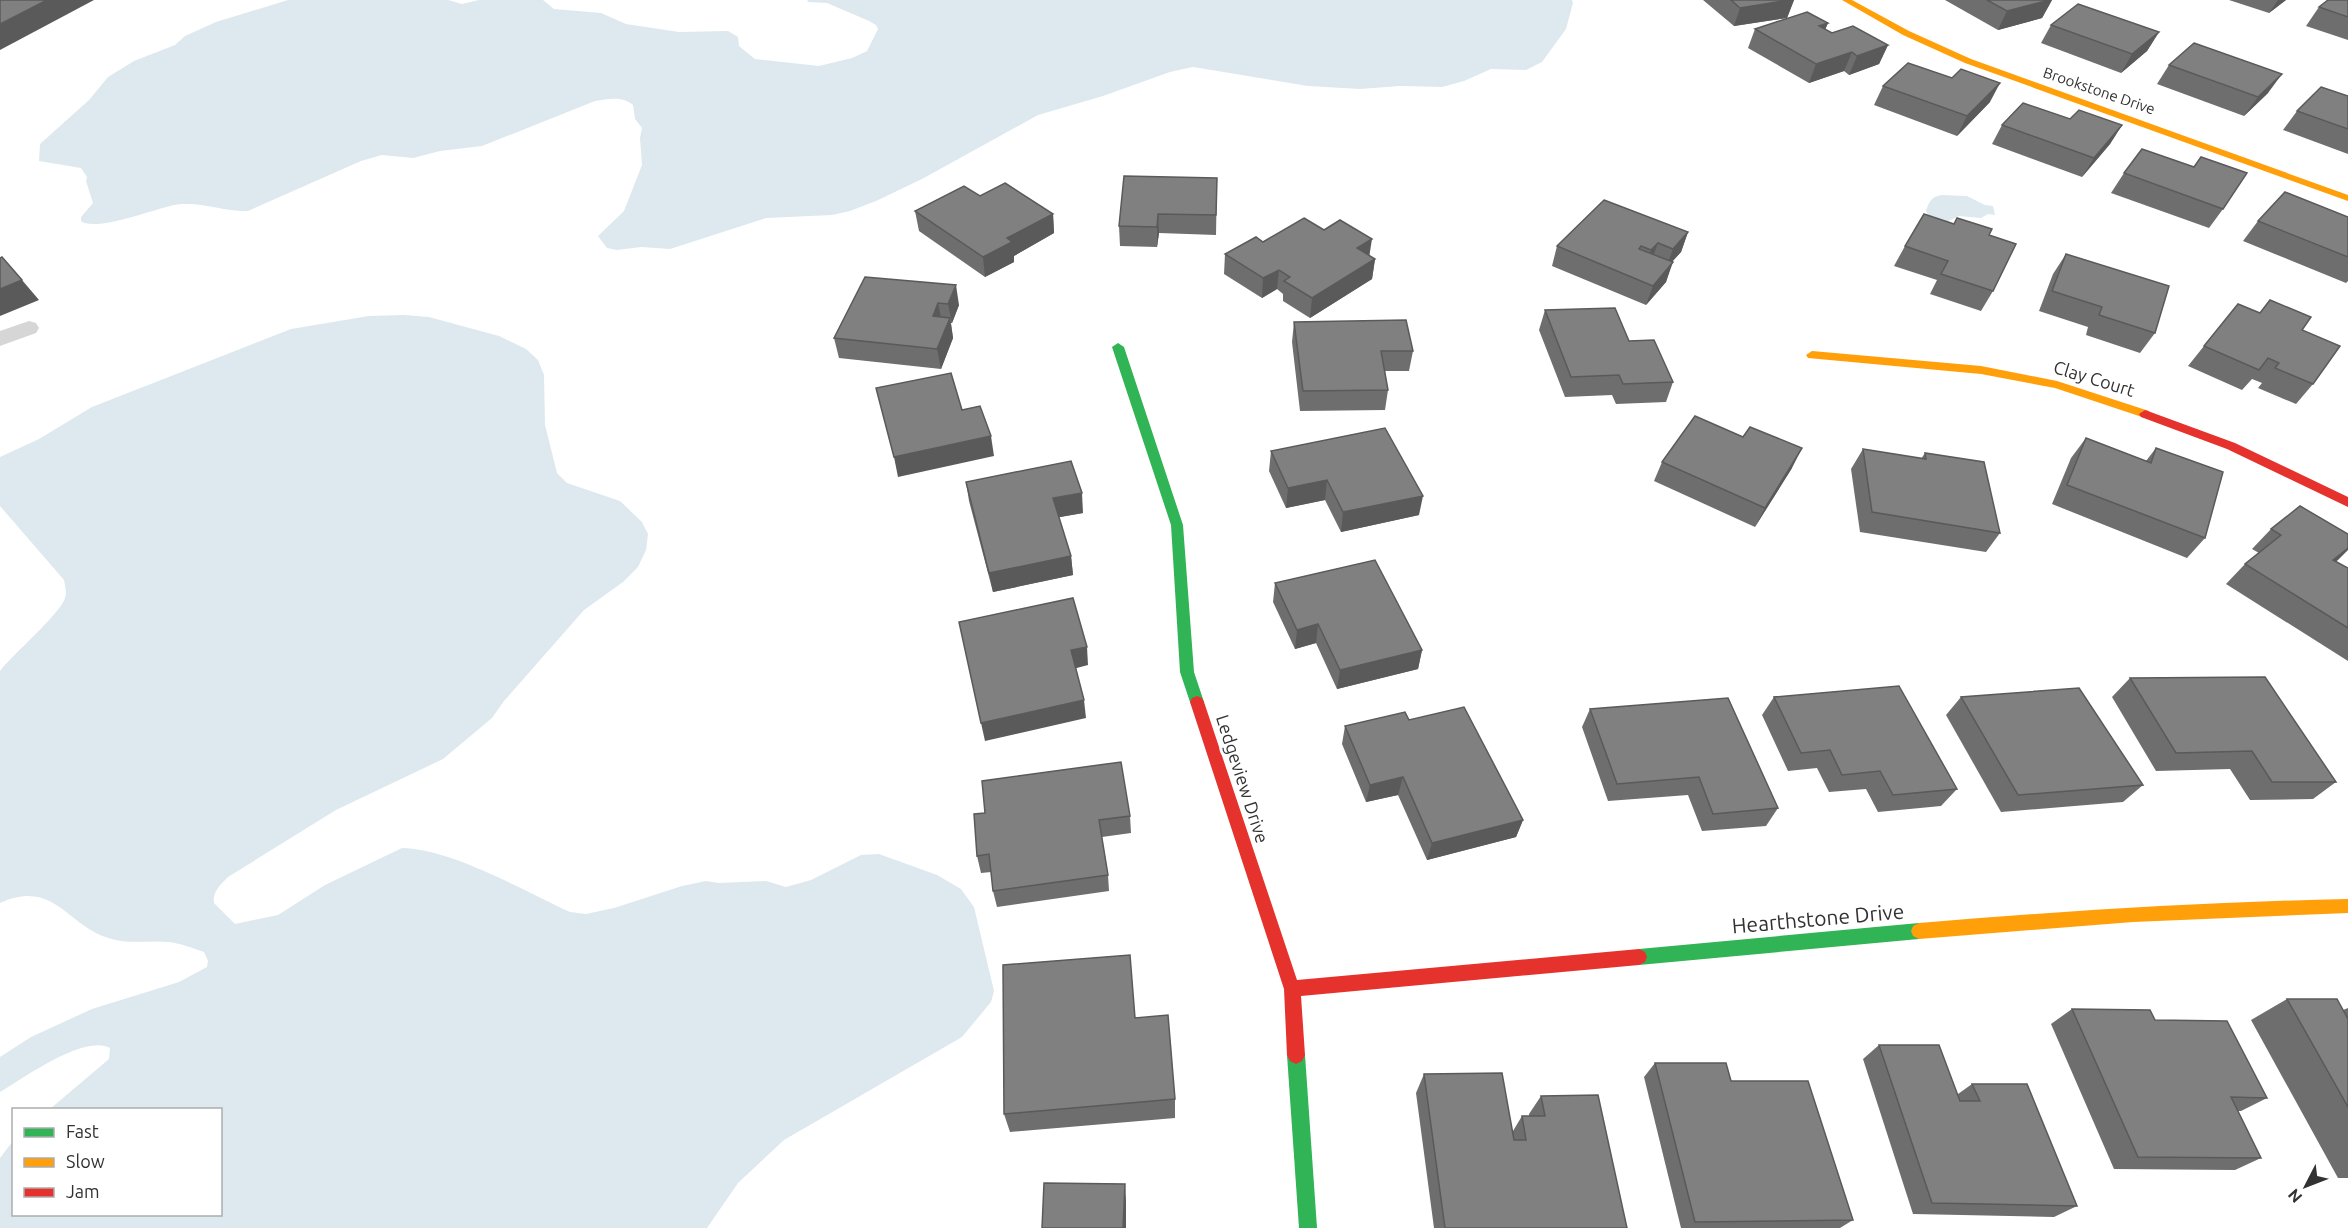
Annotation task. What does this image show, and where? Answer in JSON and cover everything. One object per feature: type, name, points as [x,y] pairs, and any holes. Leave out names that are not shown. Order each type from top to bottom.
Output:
[{"type":"street","name":"Brookstone Drive","points":[[1846,0],[1878,20],[1960,59],[2348,198]]},
{"type":"street","name":"Ledgeview Drive","points":[[1118,347],[1177,525],[1187,672],[1292,989],[1308,1228]]},
{"type":"street","name":"Clay Court","points":[[1812,355],[1981,370],[2057,385],[2135,410],[2231,446],[2348,502]]},
{"type":"street","name":"Hearthstone Drive","points":[[1292,989],[2065,918],[2226,908],[2348,906]]},
{"type":"lane","points":[[0,339],[29,328]]},
{"type":"shaded area","points":[[288,0],[448,0],[462,4],[479,0],[543,0],[554,9],[601,13],[626,24],[679,32],[728,31],[738,37],[739,46],[755,59],[819,66],[852,58],[867,51],[878,29],[869,21],[827,3],[807,2],[808,0],[1572,0],[1573,3],[1566,29],[1542,62],[1526,70],[1491,69],[1464,81],[1442,87],[1400,86],[1360,89],[1308,86],[1193,67],[1170,72],[1103,96],[1038,115],[922,179],[850,211],[832,215],[766,218],[670,249],[641,247],[617,250],[607,248],[598,236],[624,211],[642,165],[640,138],[642,128],[635,119],[633,105],[624,100],[615,99],[595,101],[482,146],[440,151],[413,158],[382,155],[361,161],[248,211],[180,204],[110,222],[88,224],[81,221],[81,217],[93,203],[86,181],[87,177],[81,168],[39,161],[40,144],[89,100],[108,77],[134,61],[175,45],[185,36],[216,22]]},
{"type":"shaded area","points":[[1941,195],[1967,196],[1985,205],[1993,206],[1995,215],[1988,214],[1981,218],[1959,216],[1946,222],[1929,217],[1926,211],[1929,203]]},
{"type":"shaded area","points":[[369,316],[429,317],[499,336],[526,349],[538,360],[544,375],[545,425],[557,473],[567,483],[620,501],[642,522],[648,534],[646,550],[638,567],[623,582],[584,610],[504,701],[492,718],[443,759],[336,810],[228,877],[216,892],[214,903],[235,924],[278,915],[325,885],[402,848],[443,855],[488,873],[570,912],[586,914],[706,881],[719,883],[766,881],[786,887],[811,880],[861,855],[879,854],[937,875],[961,889],[974,907],[994,991],[991,1002],[962,1037],[784,1140],[738,1183],[707,1228],[0,1228],[0,1158],[12,1142],[12,1216],[222,1216],[222,1108],[51,1108],[109,1059],[110,1048],[99,1045],[70,1052],[38,1068],[0,1092],[0,1057],[31,1037],[92,1009],[179,982],[207,967],[208,961],[204,952],[177,943],[122,941],[100,935],[61,908],[35,897],[19,897],[0,903],[0,671],[62,605],[66,594],[64,580],[0,506],[0,457],[39,439],[92,407],[291,329]]},
{"type":"building","points":[[0,0],[47,0],[0,24]]},
{"type":"building","points":[[1731,0],[1790,0],[1740,8]]},
{"type":"building","points":[[1987,0],[2050,0],[2007,11]]},
{"type":"building","points":[[2328,0],[2348,0],[2348,17],[2319,7]]},
{"type":"building","points":[[2078,4],[2159,32],[2132,54],[2051,25]]},
{"type":"building","points":[[1807,12],[1828,23],[1819,26],[1832,33],[1853,26],[1888,45],[1857,56],[1852,52],[1816,64],[1755,29]]},
{"type":"building","points":[[2194,43],[2282,74],[2258,97],[2169,65]]},
{"type":"building","points":[[1908,63],[1952,78],[1961,69],[2000,83],[1967,116],[1883,86]]},
{"type":"building","points":[[2321,87],[2348,96],[2348,129],[2297,111]]},
{"type":"building","points":[[2023,103],[2070,119],[2079,110],[2122,125],[2094,158],[2002,125]]},
{"type":"building","points":[[2142,149],[2194,167],[2201,157],[2247,173],[2223,209],[2124,173]]},
{"type":"building","points":[[1124,176],[1217,178],[1216,215],[1158,214],[1157,227],[1119,226]]},
{"type":"building","points":[[1005,183],[1053,214],[1007,238],[1012,242],[983,257],[915,211],[964,186],[980,196]]},
{"type":"building","points":[[2285,192],[2348,217],[2348,257],[2258,221]]},
{"type":"building","points":[[1604,200],[1688,232],[1673,249],[1658,243],[1651,250],[1641,246],[1639,249],[1673,262],[1653,286],[1557,246]]},
{"type":"building","points":[[1924,214],[1954,224],[1957,218],[1992,229],[1989,235],[2016,244],[1993,291],[1941,274],[1948,261],[1905,246]]},
{"type":"building","points":[[1304,218],[1324,230],[1340,220],[1372,239],[1357,248],[1375,259],[1312,298],[1284,281],[1290,277],[1279,270],[1263,278],[1225,254],[1256,237],[1263,242]]},
{"type":"building","points":[[2066,254],[2169,286],[2155,333],[2099,315],[2102,307],[2052,291]]},
{"type":"building","points":[[2,257],[22,280],[0,289],[0,258]]},
{"type":"building","points":[[865,277],[956,285],[948,304],[938,303],[933,316],[950,318],[937,349],[834,338]]},
{"type":"building","points":[[2270,300],[2311,317],[2302,330],[2340,346],[2313,384],[2275,368],[2279,363],[2268,358],[2259,370],[2204,346],[2238,304],[2260,313]]},
{"type":"building","points":[[1615,308],[1629,341],[1654,340],[1673,382],[1623,384],[1619,375],[1571,377],[1545,310]]},
{"type":"building","points":[[1406,320],[1413,351],[1381,351],[1388,390],[1303,391],[1294,322]]},
{"type":"building","points":[[951,373],[962,410],[980,406],[991,436],[894,457],[876,388]]},
{"type":"building","points":[[1695,416],[1743,437],[1750,427],[1802,448],[1765,508],[1662,462]]},
{"type":"building","points":[[1385,428],[1423,496],[1343,512],[1327,480],[1288,488],[1271,451]]},
{"type":"building","points":[[2086,438],[2151,463],[2156,448],[2223,472],[2205,538],[2067,485]]},
{"type":"building","points":[[1863,449],[1926,459],[1925,453],[1984,462],[2000,533],[1872,512]]},
{"type":"building","points":[[1071,461],[1082,493],[1053,498],[1071,556],[989,573],[966,482]]},
{"type":"building","points":[[2300,506],[2348,534],[2348,548],[2333,560],[2348,568],[2348,628],[2245,564],[2281,535],[2271,529]]},
{"type":"building","points":[[1375,560],[1422,650],[1340,670],[1318,624],[1297,630],[1275,583]]},
{"type":"building","points":[[1073,598],[1087,647],[1071,650],[1084,700],[981,723],[959,622]]},
{"type":"building","points":[[2265,677],[2336,782],[2272,782],[2252,751],[2176,753],[2130,678]]},
{"type":"building","points":[[1899,686],[1957,789],[1893,795],[1880,771],[1842,775],[1830,750],[1801,753],[1774,697]]},
{"type":"building","points":[[2079,688],[2143,785],[2018,795],[1961,697]]},
{"type":"building","points":[[1728,698],[1778,808],[1713,814],[1699,777],[1617,784],[1590,709]]},
{"type":"building","points":[[1464,707],[1523,820],[1432,843],[1403,777],[1370,785],[1345,726],[1405,712],[1409,720]]},
{"type":"building","points":[[1121,762],[1130,816],[1099,820],[1108,875],[993,891],[989,854],[977,856],[974,814],[985,813],[982,781]]},
{"type":"building","points":[[1130,955],[1135,1018],[1168,1015],[1175,1099],[1004,1114],[1003,965]]},
{"type":"building","points":[[2287,999],[2337,999],[2348,1019],[2348,1107]]},
{"type":"building","points":[[2072,1009],[2150,1010],[2155,1020],[2227,1021],[2267,1098],[2231,1097],[2261,1158],[2138,1157]]},
{"type":"building","points":[[1879,1045],[1939,1045],[1960,1101],[1980,1101],[1972,1084],[2027,1084],[2077,1206],[1932,1203]]},
{"type":"building","points":[[1655,1063],[1726,1063],[1731,1081],[1808,1081],[1853,1220],[1695,1222]]},
{"type":"building","points":[[1502,1073],[1514,1140],[1526,1140],[1522,1116],[1545,1116],[1541,1096],[1598,1095],[1627,1228],[1445,1228],[1424,1074]]},
{"type":"building","points":[[1044,1183],[1125,1184],[1123,1228],[1042,1228]]},
{"type":"traffic: fast","points":[[1118,347],[1177,525],[1187,672],[1197,702]]},
{"type":"traffic: fast","points":[[1639,957],[1919,931]]},
{"type":"traffic: fast","points":[[1296,1055],[1308,1228]]},
{"type":"traffic: slow","points":[[1846,0],[1906,33],[1968,61],[2348,198]]},
{"type":"traffic: slow","points":[[1812,355],[1981,370],[2057,385],[2145,414]]},
{"type":"traffic: slow","points":[[1919,931],[2133,914],[2348,906]]},
{"type":"traffic: jam","points":[[2145,414],[2231,446],[2348,502]]},
{"type":"traffic: jam","points":[[1197,702],[1292,989],[1296,1055]]},
{"type":"traffic: jam","points":[[1292,989],[1639,957]]}]
